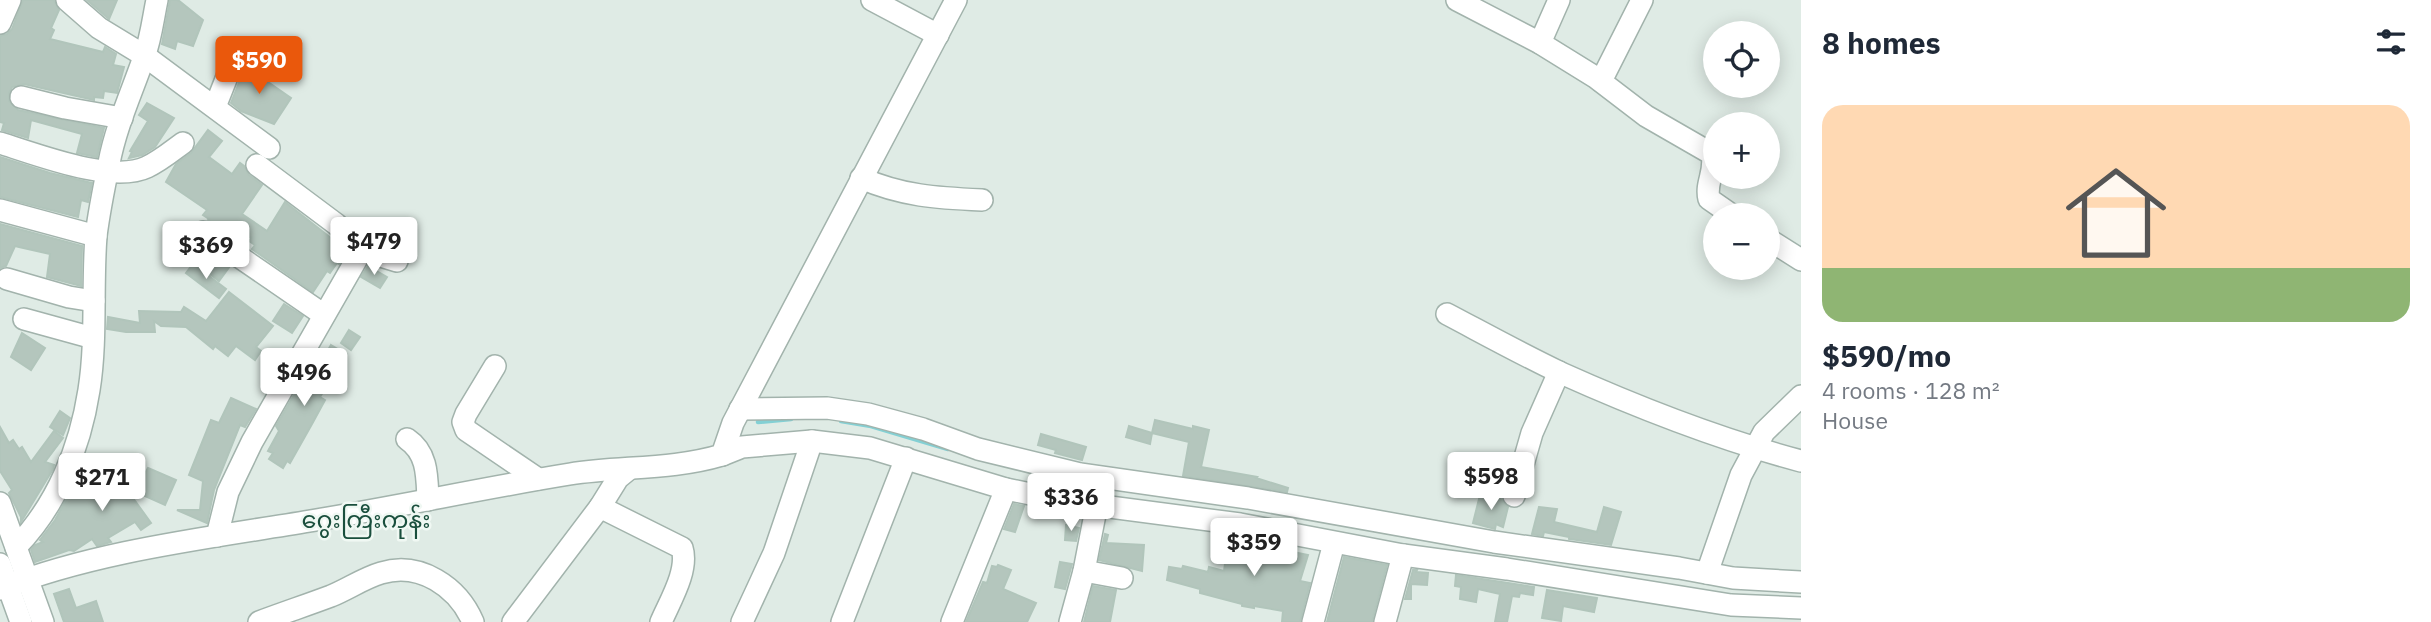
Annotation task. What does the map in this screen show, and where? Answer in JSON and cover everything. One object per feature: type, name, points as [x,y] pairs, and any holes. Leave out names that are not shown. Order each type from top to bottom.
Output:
[{"type":"street","points":[[0,23],[9,0]]},
{"type":"street","points":[[67,0],[99,28],[145,56],[215,107],[263,156],[363,248],[397,261]]},
{"type":"street","points":[[16,547],[44,514],[68,467],[90,389],[96,236],[107,172],[122,118],[145,56],[157,0]]},
{"type":"street","points":[[872,0],[938,35]]},
{"type":"street","points":[[722,455],[727,434],[956,0]]},
{"type":"street","points":[[1457,0],[1540,43],[1601,81],[1646,116],[1712,154],[1715,166],[1707,191],[1709,199],[1715,203]]},
{"type":"street","points":[[1540,43],[1559,0]]},
{"type":"street","points":[[1601,81],[1642,0]]},
{"type":"street","points":[[215,107],[234,59]]},
{"type":"street","points":[[21,97],[122,118]]},
{"type":"street","points":[[0,143],[107,172],[145,168],[183,143]]},
{"type":"street","points":[[860,178],[904,193],[982,200]]},
{"type":"street","points":[[0,210],[96,236]]},
{"type":"street","points":[[203,232],[324,315]]},
{"type":"street","points":[[1780,247],[1801,260]]},
{"type":"street","points":[[217,537],[228,492],[252,442],[363,248]]},
{"type":"street","points":[[7,279],[69,298],[94,301]]},
{"type":"street","points":[[1447,314],[1559,372],[1663,417],[1755,449],[1801,461]]},
{"type":"street","points":[[24,319],[93,338]]},
{"type":"street","points":[[495,366],[466,414],[463,422],[466,430],[538,479]]},
{"type":"street","points":[[1514,496],[1532,433],[1559,372]]},
{"type":"street","points":[[1707,573],[1741,475],[1764,432],[1801,396]]},
{"type":"street","points":[[740,409],[827,408],[868,414],[923,429],[978,449],[1080,474],[1248,498],[1494,542],[1733,578],[1801,582]]},
{"type":"street","points":[[407,439],[422,456],[427,471],[428,500]]},
{"type":"street","points":[[14,584],[117,555],[538,479],[595,470],[671,466],[722,455],[742,447],[812,441],[870,448],[1006,489],[1240,524],[1403,555],[1731,605],[1801,608]]},
{"type":"street","points":[[742,622],[774,553],[812,441]]},
{"type":"street","points":[[842,622],[906,458]]},
{"type":"street","points":[[513,622],[600,507],[618,478],[629,469]]},
{"type":"street","points":[[952,622],[1006,489]]},
{"type":"street","points":[[0,503],[16,547],[14,584],[21,622]]},
{"type":"street","points":[[1070,622],[1084,571],[1097,504]]},
{"type":"street","points":[[600,507],[682,548],[684,555],[680,574],[661,622]]},
{"type":"street","points":[[1313,622],[1334,543]]},
{"type":"street","points":[[1385,622],[1403,555]]},
{"type":"street","points":[[0,564],[43,622]]},
{"type":"street","points":[[259,622],[334,595],[382,572],[414,569],[439,582],[462,600],[473,622]]},
{"type":"street","points":[[1084,571],[1122,578]]},
{"type":"building","points":[[23,0],[54,0],[59,10],[51,28],[54,30],[50,39],[103,52],[105,47],[116,54],[113,65],[124,67],[117,93],[104,91],[103,98],[94,97],[94,100],[24,84],[12,87],[9,93],[9,101],[18,110],[104,128],[97,157],[77,153],[82,134],[31,120],[28,138],[2,130],[4,123],[0,122],[0,36],[12,29]]},
{"type":"building","points":[[87,0],[117,0],[109,19]]},
{"type":"building","points":[[170,0],[178,0],[203,20],[193,46],[177,41],[175,49],[162,44]]},
{"type":"building","points":[[250,62],[271,79],[268,82],[291,98],[274,124],[241,111],[231,103]]},
{"type":"building","points":[[147,103],[174,118],[155,147],[142,155],[129,158],[132,152],[130,151],[148,121],[139,115]]},
{"type":"building","points":[[208,130],[222,141],[209,157],[232,174],[240,163],[249,175],[262,185],[242,214],[267,231],[285,202],[345,249],[339,264],[337,263],[330,273],[327,271],[313,292],[252,249],[255,245],[249,241],[251,238],[229,224],[225,231],[208,220],[203,215],[207,210],[166,182],[176,164],[191,153]]},
{"type":"building","points":[[0,157],[92,183],[88,202],[81,200],[78,217],[0,197]]},
{"type":"building","points":[[0,224],[82,246],[81,286],[47,277],[50,254],[15,246],[6,266],[0,268]]},
{"type":"building","points":[[194,241],[230,266],[219,281],[185,255]]},
{"type":"building","points":[[193,264],[226,289],[219,298],[186,273]]},
{"type":"building","points":[[368,266],[387,277],[380,288],[361,277]]},
{"type":"building","points":[[229,292],[273,326],[256,347],[261,351],[255,360],[236,346],[228,356],[215,346],[213,349],[186,327],[161,326],[154,321],[155,332],[107,329],[108,317],[140,323],[139,311],[181,312],[184,307],[206,321]]},
{"type":"building","points":[[284,304],[303,316],[292,333],[273,321]]},
{"type":"building","points":[[349,330],[360,337],[351,350],[341,343]]},
{"type":"building","points":[[22,333],[45,348],[31,370],[11,357]]},
{"type":"building","points":[[331,345],[346,354],[320,397],[325,400],[312,424],[290,463],[287,461],[283,468],[269,459],[273,453],[268,451],[279,431],[276,426],[313,362],[319,366]]},
{"type":"building","points":[[231,398],[256,409],[245,427],[240,425],[214,490],[207,523],[177,510],[200,510],[203,481],[189,475],[211,420],[219,423]]},
{"type":"building","points":[[60,411],[70,418],[63,435],[50,427]]},
{"type":"building","points":[[1155,420],[1209,430],[1201,467],[1257,477],[1288,488],[1287,492],[1183,476],[1189,442],[1152,433]]},
{"type":"building","points":[[1129,426],[1152,433],[1150,444],[1126,437]]},
{"type":"building","points":[[0,427],[9,443],[13,440],[19,449],[22,447],[31,462],[54,431],[63,438],[45,462],[54,465],[53,469],[21,522],[9,493],[12,490],[0,471]]},
{"type":"building","points":[[1041,434],[1086,447],[1082,460],[1038,445]]},
{"type":"building","points":[[148,468],[176,480],[165,505],[125,487],[151,523],[141,530],[135,522],[108,538],[111,542],[97,546],[92,539],[74,551],[69,550],[35,562],[31,550],[43,542],[40,540],[72,489],[78,497],[133,473],[143,477]]},
{"type":"building","points":[[1480,495],[1495,500],[1501,499],[1508,507],[1503,527],[1496,524],[1495,529],[1473,523]]},
{"type":"building","points":[[1014,504],[1024,506],[1015,532],[1004,529]]},
{"type":"building","points":[[1539,507],[1557,509],[1554,522],[1597,532],[1604,507],[1621,512],[1611,545],[1569,539],[1544,532],[1543,536],[1532,534]]},
{"type":"building","points":[[1066,525],[1079,528],[1076,541],[1065,540]]},
{"type":"building","points":[[1105,534],[1108,535],[1106,543],[1144,545],[1142,571],[1099,560]]},
{"type":"building","points":[[1229,536],[1270,543],[1269,547],[1308,555],[1300,581],[1310,583],[1300,622],[1282,622],[1283,611],[1242,606],[1200,593],[1200,589],[1167,580],[1169,567],[1182,569],[1183,566],[1208,572],[1209,567],[1224,571]]},
{"type":"building","points":[[1344,557],[1387,565],[1372,622],[1327,622]]},
{"type":"building","points":[[1060,562],[1072,564],[1065,589],[1055,587]]},
{"type":"building","points":[[998,565],[1011,570],[1003,589],[1036,603],[1027,622],[966,622],[983,582],[987,583],[992,566]]},
{"type":"building","points":[[1413,570],[1428,573],[1427,585],[1411,584],[1411,599],[1405,599]]},
{"type":"building","points":[[1456,575],[1534,587],[1533,595],[1520,593],[1519,597],[1512,596],[1507,622],[1495,622],[1500,594],[1478,589],[1476,602],[1460,599],[1461,587],[1455,586]]},
{"type":"building","points":[[1093,586],[1116,590],[1110,622],[1084,622]]},
{"type":"building","points":[[69,589],[76,608],[96,601],[103,622],[64,622],[54,594]]},
{"type":"building","points":[[1547,590],[1597,598],[1594,612],[1563,606],[1561,621],[1542,618]]},
{"type":"waterway","points":[[758,422],[791,419]]},
{"type":"waterway","points":[[841,421],[871,426],[948,449]]},
{"type":"district","name":"ဂွေးကြီးကုန်း","points":[[366,519]]}]
